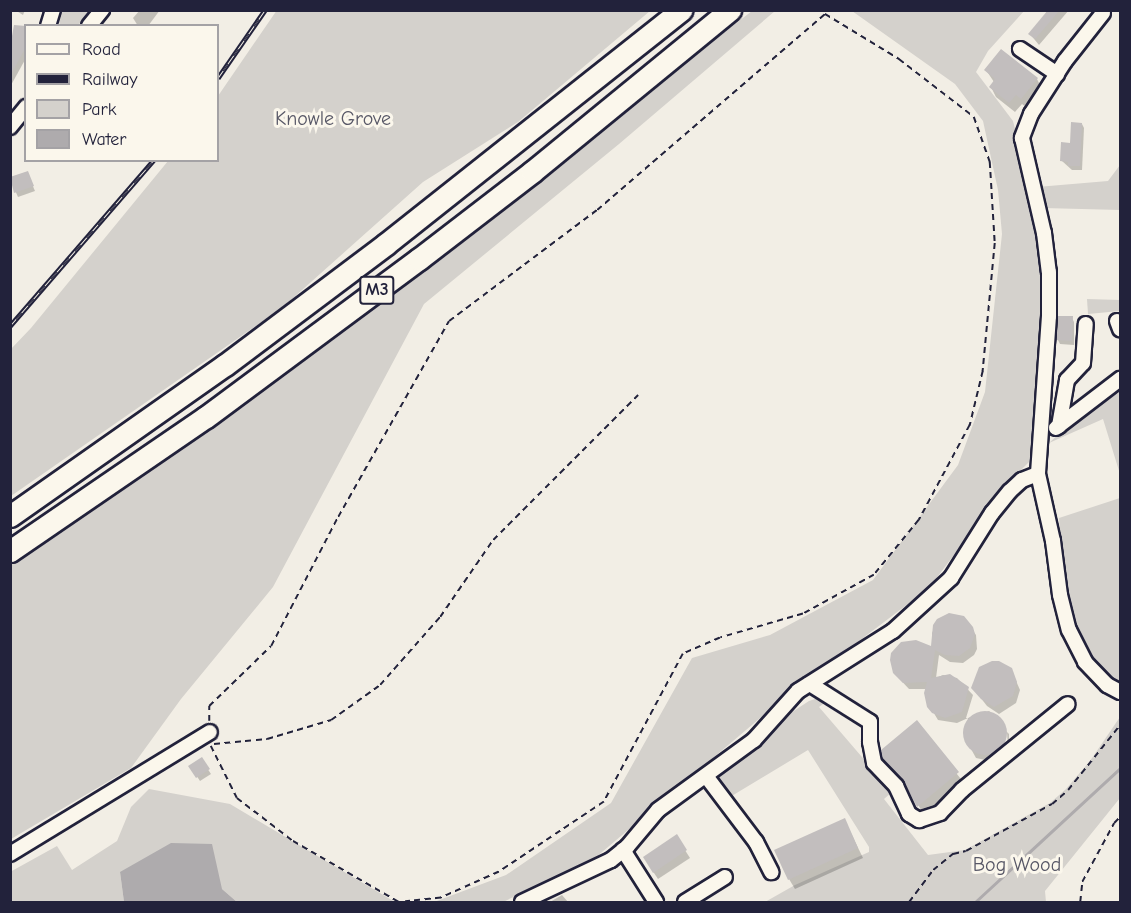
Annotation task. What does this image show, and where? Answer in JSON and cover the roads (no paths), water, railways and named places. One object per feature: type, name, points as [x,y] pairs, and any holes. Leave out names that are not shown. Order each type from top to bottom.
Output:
[{"type":"highway","name":"M3","points":[[10,516],[225,365],[387,244],[681,10]]},
{"type":"highway","name":"M3","points":[[10,550],[206,417],[419,260],[730,10]]},
{"type":"street","points":[[91,24],[102,10]]},
{"type":"street","points":[[1103,13],[1057,74],[1031,114],[1022,138],[1044,233],[1048,272],[1049,316],[1038,474],[1068,630],[1085,662],[1107,685],[1120,692]]},
{"type":"street","points":[[1020,49],[1057,74]]},
{"type":"street","points":[[10,127],[24,110]]},
{"type":"street","points":[[1059,426],[1066,380],[1083,363],[1086,324]]},
{"type":"street","points":[[1042,437],[1120,379]]},
{"type":"street","points":[[522,903],[594,869],[623,850],[658,810],[754,740],[798,691],[893,631],[951,578],[992,513],[1010,491],[1022,480],[1038,474]]},
{"type":"street","points":[[810,684],[870,722],[870,742],[874,764],[896,786],[909,814],[919,820],[940,813],[962,790],[1068,704]]},
{"type":"street","points":[[10,854],[210,732]]},
{"type":"street","points":[[706,776],[756,842],[771,873]]},
{"type":"street","points":[[623,850],[656,903]]},
{"type":"street","points":[[685,903],[725,877]]},
{"type":"water","points":[[171,843],[212,844],[222,889],[237,902],[124,902],[120,872]]},
{"type":"waterway","points":[[975,902],[1120,768]]},
{"type":"railway","points":[[219,77],[265,10]]},
{"type":"railway","points":[[10,326],[152,162]]},
{"type":"park label","name":"Knowle Grove","points":[[333,118]]},
{"type":"park label","name":"Bog Wood","points":[[1017,864]]}]
